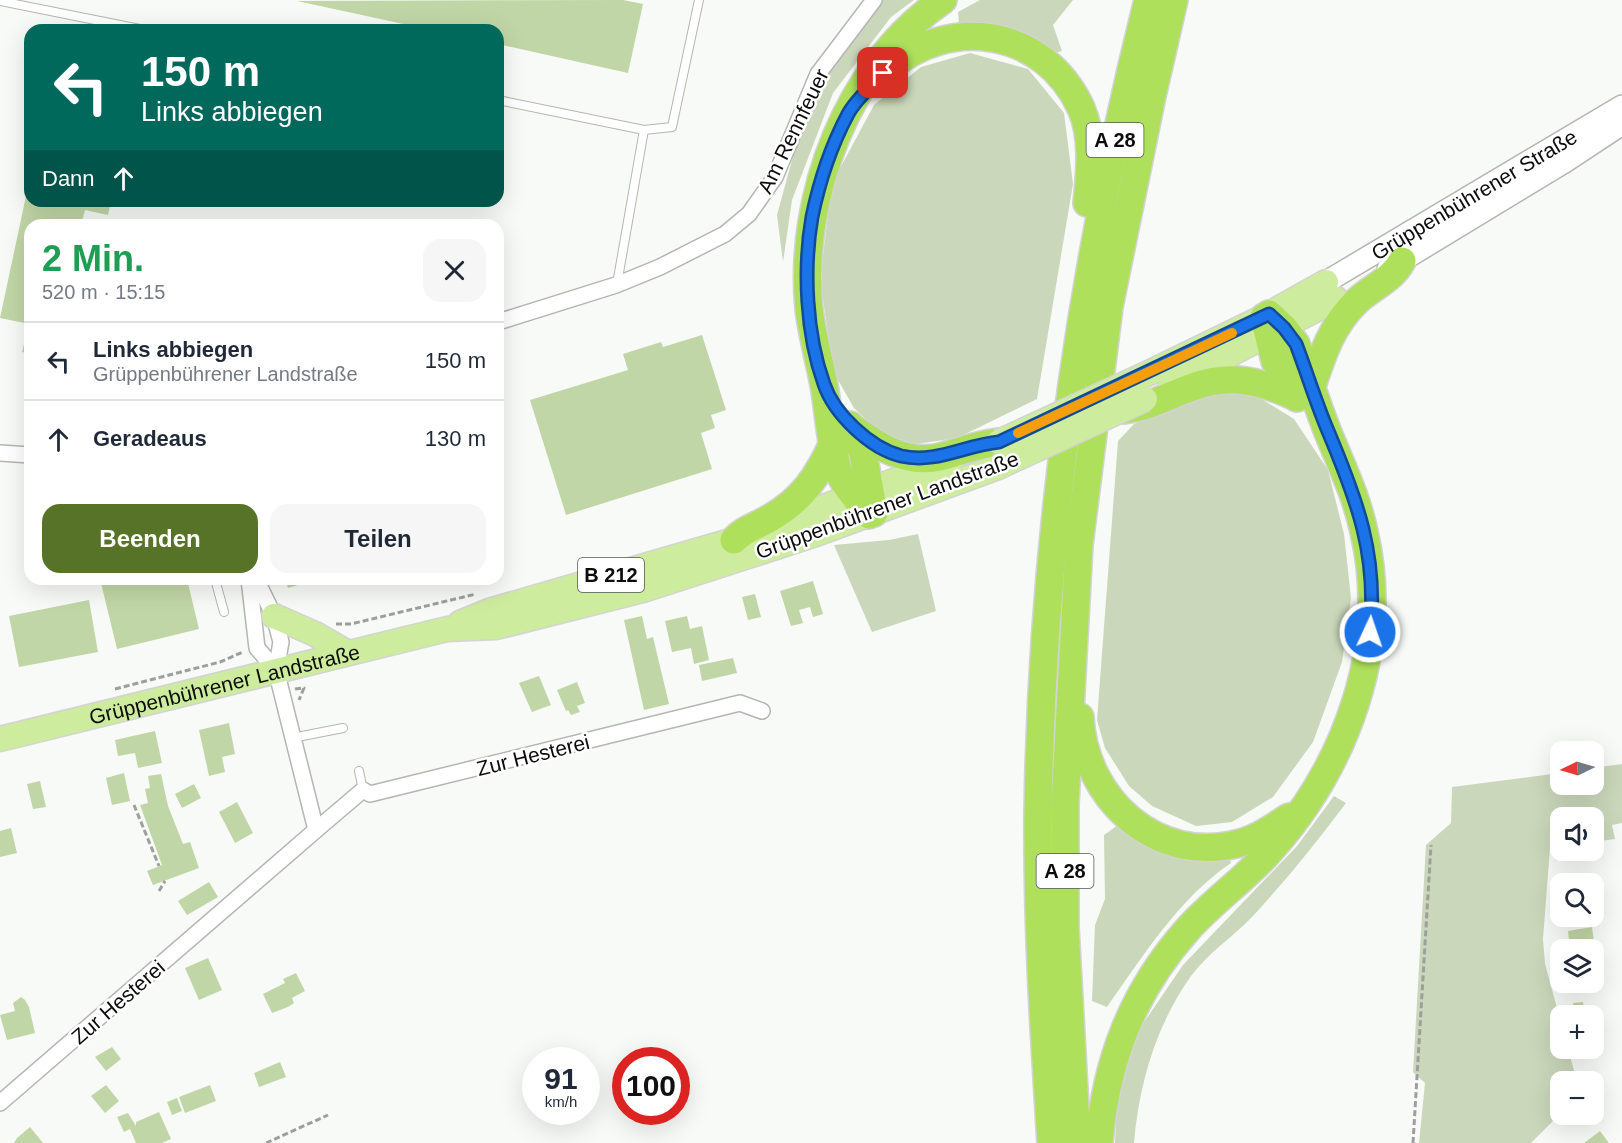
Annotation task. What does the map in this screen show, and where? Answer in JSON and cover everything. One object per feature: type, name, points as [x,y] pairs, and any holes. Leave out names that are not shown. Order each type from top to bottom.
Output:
[{"type":"highway","points":[[867,504],[863,453],[842,434],[824,386],[809,308],[812,218],[823,175],[849,112],[873,70],[896,40],[942,0]]},
{"type":"highway","name":"A 28","points":[[1051,1143],[1044,1034],[1039,802],[1052,551],[1087,280],[1115,138],[1148,0]]},
{"type":"highway","name":"A 28","points":[[1077,1143],[1065,927],[1065,804],[1076,600],[1088,466],[1109,308],[1149,108],[1174,0]]},
{"type":"highway","points":[[849,112],[883,73],[904,54],[932,41],[954,36],[982,37],[1013,43],[1041,58],[1065,81],[1081,109],[1089,137],[1087,204],[1078,250],[1087,280]]},
{"type":"highway","points":[[1304,391],[1335,327],[1358,300],[1395,274],[1402,261]]},
{"type":"highway","points":[[1099,1143],[1102,1100],[1114,1056],[1131,1011],[1161,964],[1188,929],[1270,851],[1302,808],[1325,774],[1347,728],[1362,678],[1372,613],[1370,568],[1365,533],[1343,463],[1327,430],[1304,391],[1275,361],[1271,324]]},
{"type":"highway","points":[[1138,406],[1193,386],[1237,378],[1304,391]]},
{"type":"highway","points":[[842,434],[889,452],[921,458],[938,458],[979,444],[998,455]]},
{"type":"highway","points":[[734,540],[742,531],[762,523],[797,501],[819,474],[842,434]]},
{"type":"highway","points":[[1076,600],[1084,620],[1081,730],[1095,779],[1112,803],[1152,835],[1172,844],[1198,848],[1241,843],[1262,835],[1302,808]]},
{"type":"main road","name":"Grüppenbührener Straße","points":[[1331,290],[1622,106]]},
{"type":"main road","name":"Grüppenbührener Straße","points":[[1331,290],[1402,261],[1622,124]]},
{"type":"main road","name":"Grüppenbührener Landstraße","points":[[447,629],[496,627],[643,590],[998,455],[1138,406],[1331,290]]},
{"type":"main road","name":"Grüppenbührener Landstraße","points":[[998,455],[1151,372],[1271,324]]},
{"type":"main road","name":"Grüppenbührener Landstraße","points":[[0,739],[447,629],[489,610],[867,504]]},
{"type":"main road","points":[[274,616],[315,634],[348,653]]},
{"type":"street","name":"Am Rennfeuer","points":[[504,320],[616,285],[660,267],[675,258],[698,250],[725,234],[749,214],[775,177],[818,74],[874,0]]},
{"type":"street","points":[[0,453],[24,455]]},
{"type":"street","points":[[250,585],[257,648],[276,670]]},
{"type":"street","points":[[259,585],[274,616],[281,642],[276,670],[316,830]]},
{"type":"street","name":"Zur Hesterei","points":[[0,1103],[363,790],[370,794],[740,703],[762,711]]},
{"type":"lane","points":[[504,101],[644,130],[672,127],[699,0]]},
{"type":"lane","points":[[0,1],[115,24]]},
{"type":"lane","points":[[616,285],[644,130]]},
{"type":"lane","points":[[217,585],[224,612]]},
{"type":"lane","points":[[292,738],[343,728]]},
{"type":"lane","points":[[359,771],[363,790]]},
{"type":"path","points":[[332,624],[351,624],[477,593]]},
{"type":"path","points":[[220,662],[241,652]]},
{"type":"path","points":[[134,806],[159,866]]},
{"type":"path","points":[[1413,1143],[1431,845]]},
{"type":"path","points":[[159,891],[165,880]]},
{"type":"path","points":[[266,1143],[328,1115]]},
{"type":"green space","points":[[883,0],[914,0],[891,17],[833,93],[792,200],[783,262],[777,215],[801,127],[827,69]]},
{"type":"green space","points":[[980,0],[1073,0],[1053,25],[1062,51],[1054,53],[1020,35],[998,28],[959,23],[958,12]]},
{"type":"green space","points":[[970,53],[1028,69],[1064,113],[1073,184],[1037,399],[957,438],[916,444],[880,433],[854,408],[834,373],[820,280],[832,183],[874,105],[921,67]]},
{"type":"green space","points":[[1215,394],[1255,395],[1294,419],[1328,470],[1344,534],[1351,598],[1342,662],[1313,742],[1273,797],[1232,822],[1196,826],[1152,806],[1129,786],[1105,748],[1097,720],[1118,441],[1134,424]]},
{"type":"green space","points":[[918,534],[936,611],[872,632],[834,545],[889,540]]},
{"type":"green space","points":[[1622,764],[1622,823],[1612,825],[1615,839],[1604,840],[1604,807],[1550,807],[1550,848],[1543,939],[1550,993],[1553,993],[1556,1005],[1550,1005],[1550,1059],[1571,1059],[1574,1071],[1550,1071],[1550,1124],[1531,1143],[1419,1143],[1425,1083],[1413,1072],[1426,845],[1451,823],[1452,787],[1550,774],[1550,795],[1604,795],[1604,766]]},
{"type":"green space","points":[[1334,796],[1346,803],[1324,832],[1253,916],[1197,968],[1179,995],[1168,1014],[1151,1056],[1140,1099],[1134,1143],[1115,1143],[1117,1096],[1138,1031],[1183,965],[1297,846]]},
{"type":"green space","points":[[1125,820],[1228,853],[1231,863],[1212,877],[1178,910],[1107,1007],[1092,1001],[1095,925],[1105,899],[1104,835]]},
{"type":"building","points":[[623,0],[643,4],[628,73],[504,45],[504,24],[403,24],[297,1]]},
{"type":"building","points":[[24,205],[110,207],[108,215],[85,210],[83,219],[24,219],[24,323],[0,318]]},
{"type":"building","points":[[702,335],[726,410],[711,415],[715,428],[701,433],[712,469],[566,515],[530,400],[628,370],[623,354],[661,342],[663,347]]},
{"type":"building","points":[[813,581],[823,614],[813,617],[810,607],[799,610],[803,623],[791,626],[780,591]]},
{"type":"building","points":[[101,585],[188,585],[199,629],[117,649]]},
{"type":"building","points":[[755,594],[761,617],[748,620],[742,597]]},
{"type":"building","points":[[89,600],[98,652],[19,667],[9,616]]},
{"type":"building","points":[[642,616],[647,639],[653,637],[669,704],[644,710],[624,620]]},
{"type":"building","points":[[687,616],[690,629],[702,626],[709,660],[694,664],[691,648],[672,652],[665,621]]},
{"type":"building","points":[[733,658],[737,673],[702,681],[699,665]]},
{"type":"building","points":[[539,676],[551,705],[532,712],[519,683]]},
{"type":"building","points":[[577,682],[585,703],[577,706],[580,712],[571,715],[568,710],[566,711],[557,690]]},
{"type":"building","points":[[229,723],[235,754],[222,757],[225,772],[209,776],[199,730]]},
{"type":"building","points":[[155,731],[162,763],[138,768],[135,753],[118,756],[115,740]]},
{"type":"building","points":[[124,773],[130,801],[112,805],[106,778]]},
{"type":"building","points":[[161,774],[168,806],[183,844],[190,842],[199,868],[153,885],[147,871],[162,865],[140,805],[148,803],[145,789],[150,788],[148,776]]},
{"type":"building","points":[[40,781],[46,807],[33,809],[27,784]]},
{"type":"building","points":[[194,784],[201,798],[182,808],[175,794]]},
{"type":"building","points":[[237,802],[253,833],[235,843],[219,812]]},
{"type":"building","points":[[11,828],[17,853],[0,857],[0,831]]},
{"type":"building","points":[[209,882],[218,897],[187,915],[178,901]]},
{"type":"building","points":[[1592,927],[1594,939],[1569,939],[1568,931]]},
{"type":"building","points":[[208,958],[222,990],[199,1000],[185,968]]},
{"type":"building","points":[[296,973],[305,991],[292,998],[294,1003],[288,1007],[272,1013],[263,994],[285,983],[283,979]]},
{"type":"building","points":[[21,997],[29,1007],[35,1033],[7,1040],[0,1015],[15,1011],[13,1003]]},
{"type":"building","points":[[1583,1002],[1583,1005],[1573,1005],[1573,1003]]},
{"type":"building","points":[[112,1047],[121,1059],[106,1071],[95,1057]]},
{"type":"building","points":[[280,1062],[286,1077],[259,1087],[254,1073]]},
{"type":"building","points":[[106,1085],[119,1101],[105,1113],[91,1096]]},
{"type":"building","points":[[210,1085],[216,1101],[185,1113],[179,1097]]},
{"type":"building","points":[[177,1098],[182,1111],[172,1115],[167,1102]]},
{"type":"building","points":[[159,1112],[171,1139],[162,1143],[136,1143],[130,1129],[124,1132],[117,1117],[128,1113],[136,1126],[136,1122]]},
{"type":"building","points":[[30,1127],[43,1143],[14,1143],[17,1138]]},
{"type":"building","points":[[1600,1131],[1609,1143],[1584,1143]]},
{"type":"slow traffic","points":[[1018,433],[1232,333]]},
{"type":"route","points":[[883,73],[849,112],[823,175],[812,218],[808,270],[809,308],[815,346],[824,386],[850,426],[877,446],[902,456],[938,458],[979,444],[999,442],[1151,372],[1269,314],[1296,344],[1327,430],[1343,463],[1356,500],[1369,558],[1372,613],[1370,632]]}]
